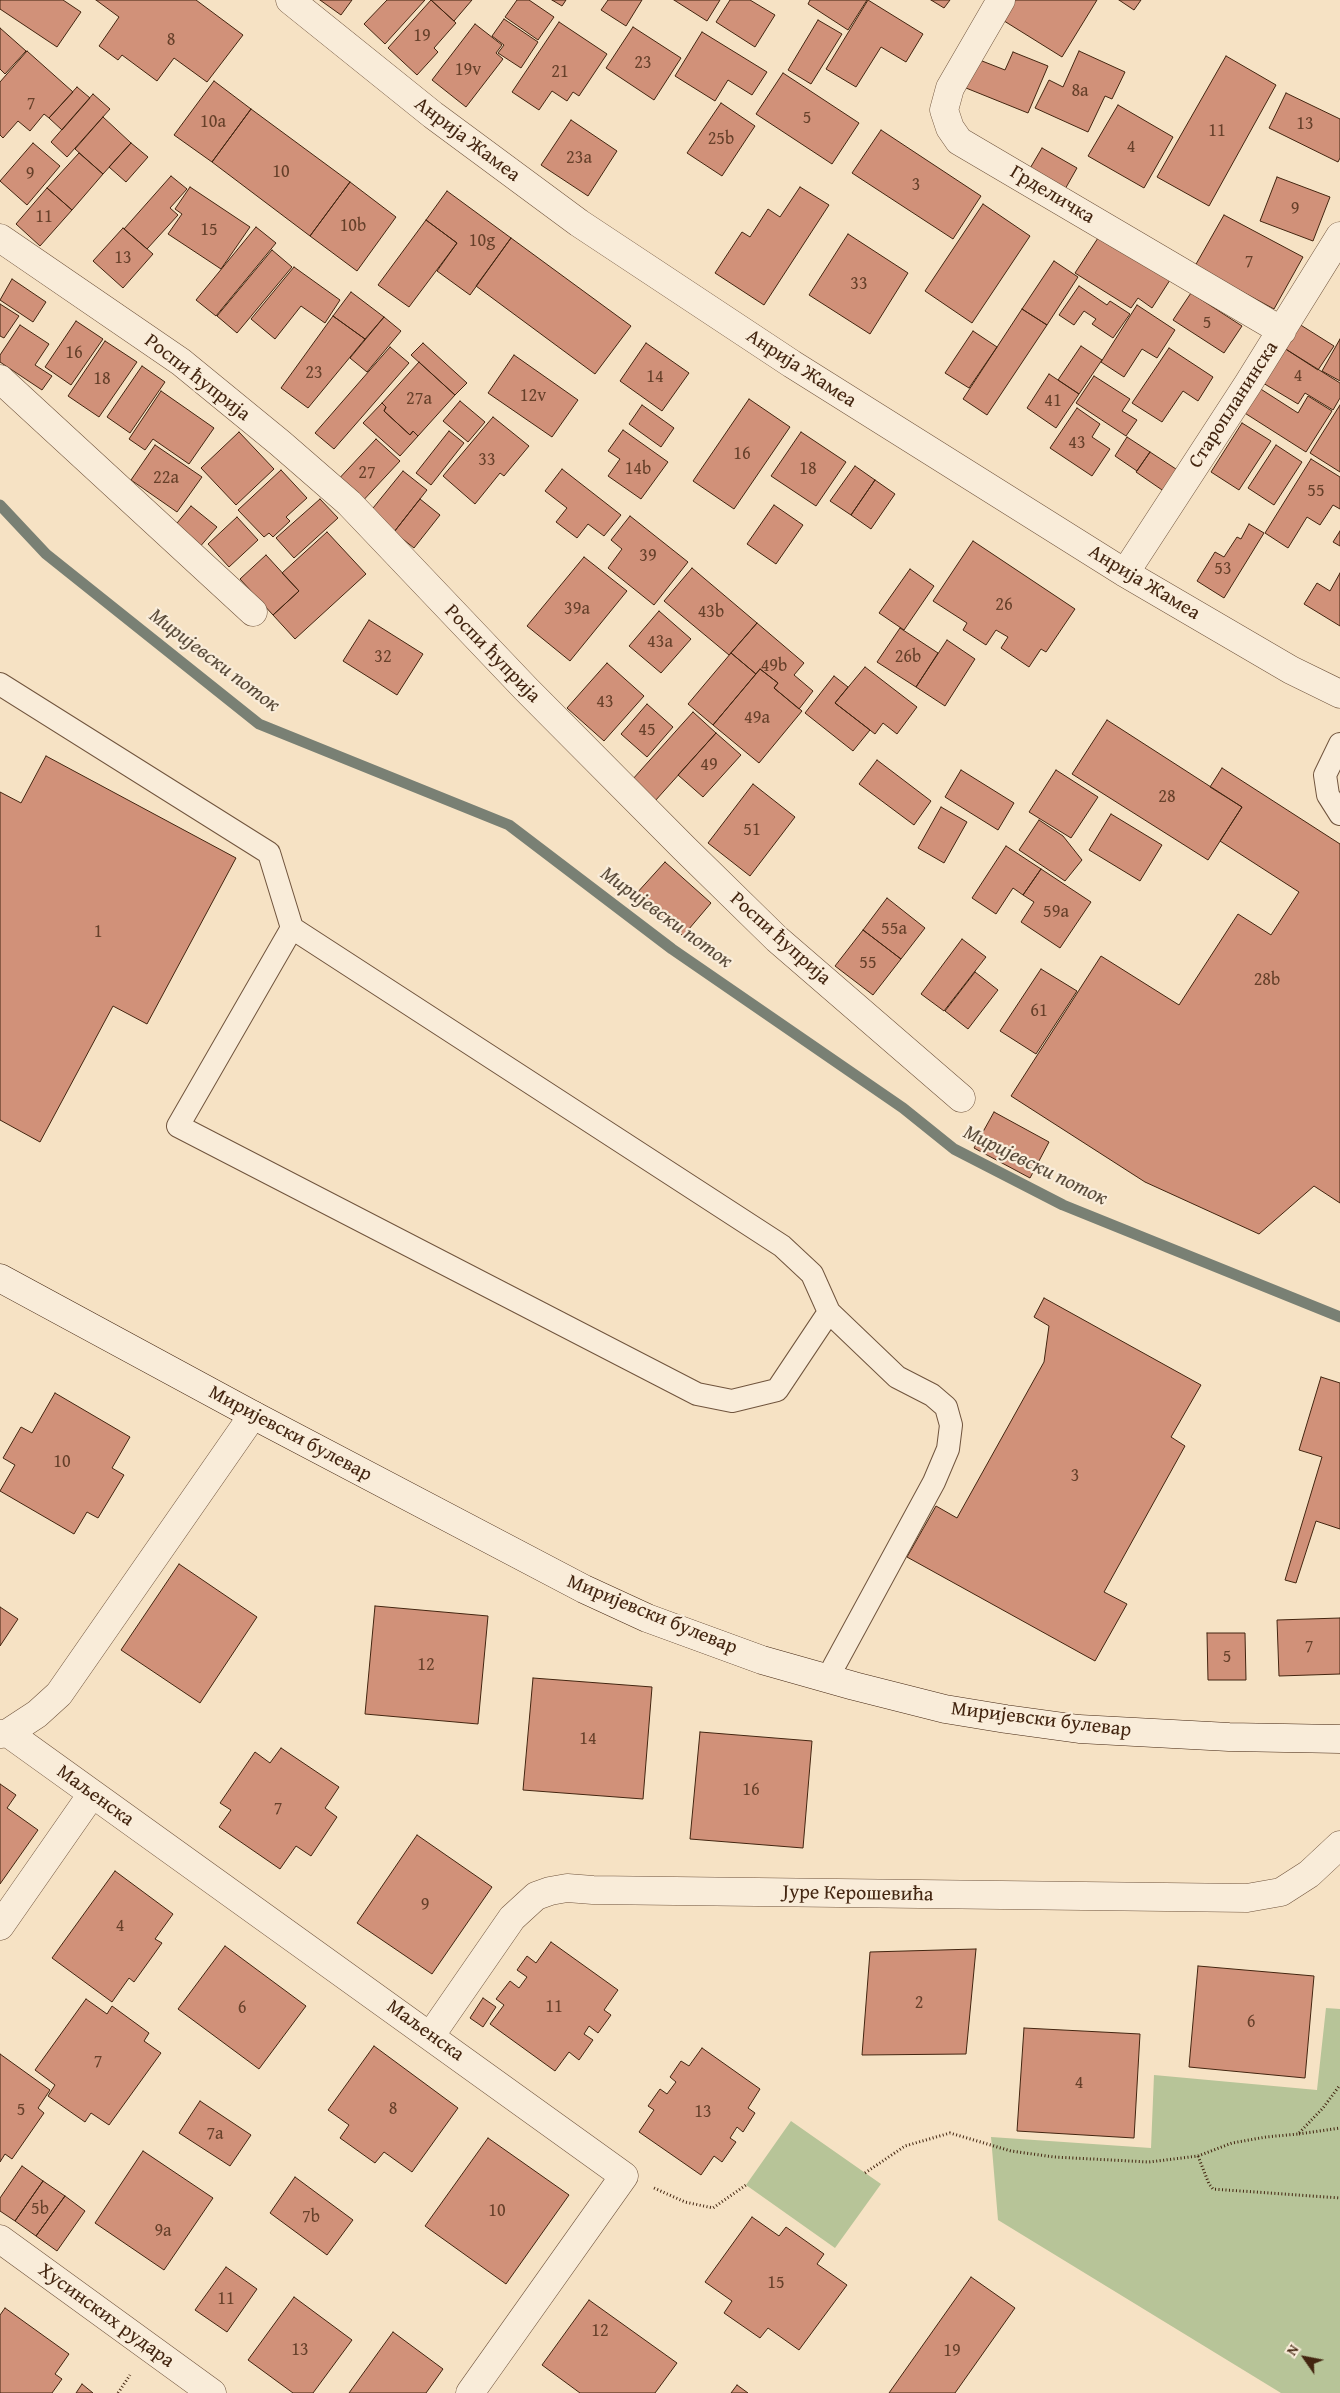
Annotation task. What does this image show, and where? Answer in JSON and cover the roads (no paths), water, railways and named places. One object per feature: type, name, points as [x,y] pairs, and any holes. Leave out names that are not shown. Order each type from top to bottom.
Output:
[{"type":"street","name":"Анрија Жамеа","points":[[290,0],[433,115],[580,223],[792,364],[1125,573],[1291,670],[1340,694]]},
{"type":"street","name":"Грделичка","points":[[1001,0],[950,88],[944,110],[950,128],[960,141],[1282,331]]},
{"type":"street","name":"Старопланинска","points":[[1125,573],[1282,331],[1332,267],[1340,236]]},
{"type":"street","name":"Роспи ћуприја","points":[[0,238],[181,362],[349,503],[526,689],[777,939],[961,1098]]},
{"type":"street","points":[[0,378],[253,612]]},
{"type":"street","name":"Миријевски булевар","points":[[0,1278],[253,1415],[584,1589],[647,1618],[762,1660],[827,1679],[945,1709],[1079,1729],[1229,1737],[1340,1739]]},
{"type":"street","points":[[4,1734],[37,1714],[59,1694],[253,1415]]},
{"type":"street","name":"Маљенска","points":[[4,1734],[92,1794],[624,2176],[470,2393]]},
{"type":"street","points":[[0,1926],[92,1794]]},
{"type":"street","name":"Јуре Керошевића","points":[[431,2036],[512,1918],[536,1896],[550,1891],[567,1888],[623,1891],[1246,1898],[1281,1892],[1309,1874],[1340,1845]]},
{"type":"street","name":"Хусинских рудара","points":[[0,2239],[212,2393]]},
{"type":"lane","points":[[0,684],[269,853],[292,928],[782,1246],[812,1274],[829,1312],[897,1377],[932,1395],[946,1407],[952,1425],[948,1449],[934,1482],[827,1679]]},
{"type":"lane","points":[[1340,744],[1325,775],[1328,795],[1340,814]]},
{"type":"lane","points":[[292,928],[178,1126],[697,1394],[732,1401],[777,1390],[829,1312]]},
{"type":"waterway","name":"Миријевски поток","points":[[0,505],[46,554],[259,724],[509,825],[672,949],[903,1108],[954,1149],[1063,1205],[1340,1317]]}]
